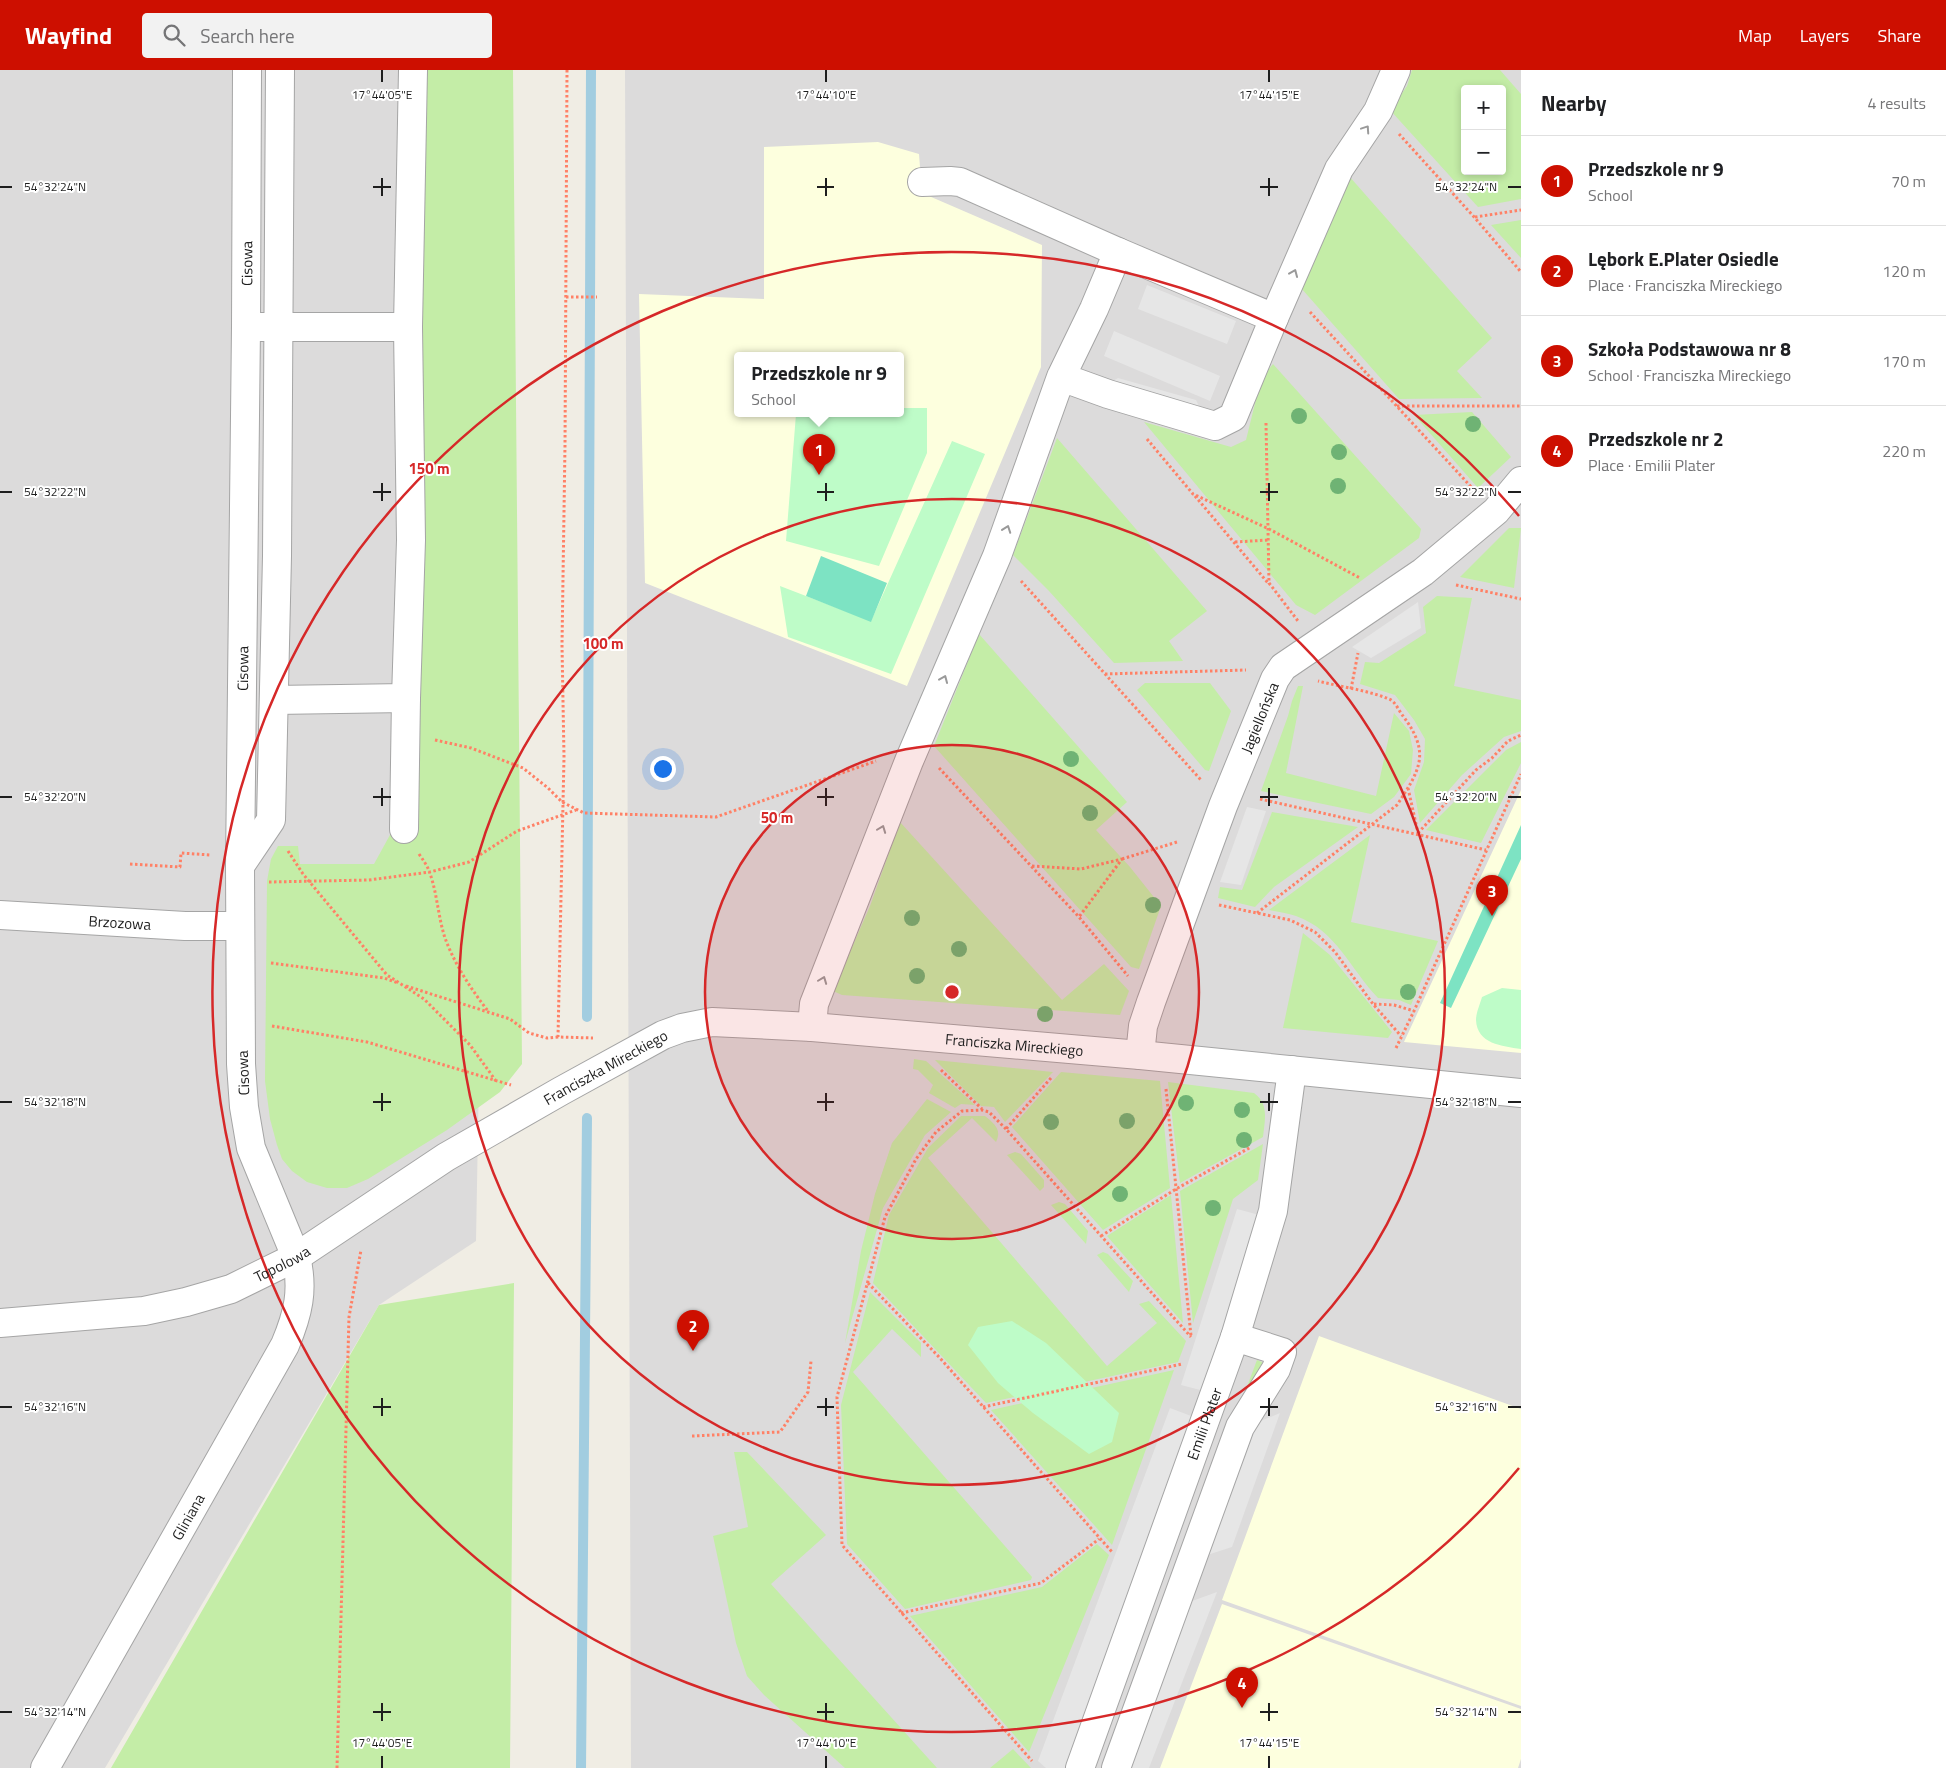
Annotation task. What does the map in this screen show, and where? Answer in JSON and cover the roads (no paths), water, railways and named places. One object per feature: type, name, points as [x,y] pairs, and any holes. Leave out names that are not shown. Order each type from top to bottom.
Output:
[{"type":"street","name":"Cisowa","points":[[247,70],[246,327],[251,874],[240,926],[241,1064],[244,1107],[251,1148],[296,1257]]},
{"type":"street","points":[[251,874],[271,820],[277,556],[280,70]]},
{"type":"street","points":[[404,829],[411,540],[408,327],[413,70]]},
{"type":"street","points":[[1061,377],[1108,394],[1215,426],[1233,417],[1339,169],[1378,111],[1396,70]]},
{"type":"street","points":[[922,182],[960,182],[1274,318]]},
{"type":"street","points":[[812,1027],[814,1004],[913,752],[997,556],[1061,377],[1094,309],[1118,252]]},
{"type":"street","points":[[246,327],[408,327]]},
{"type":"street","name":"Jagiellońska","points":[[1140,1055],[1144,1026],[1151,1002],[1223,806],[1275,679],[1283,667],[1423,572],[1496,511],[1521,481]]},
{"type":"street","points":[[274,700],[406,698]]},
{"type":"street","name":"Brzozowa","points":[[0,916],[179,926],[240,926]]},
{"type":"street","name":"Franciszka Mireckiego","points":[[524,1099],[663,1035],[682,1028],[712,1022],[812,1027],[1140,1055],[1521,1093]]},
{"type":"street","name":"Emilii Plater","points":[[1080,1768],[1235,1338],[1273,1211],[1292,1070]]},
{"type":"street","name":"Topolowa","points":[[0,1323],[144,1310],[186,1302],[231,1289],[296,1257],[352,1221],[446,1157],[524,1099]]},
{"type":"street","name":"Gliniana","points":[[44,1768],[285,1345],[293,1326],[301,1289],[296,1257]]},
{"type":"street","points":[[1116,1768],[1240,1428],[1276,1369],[1282,1352],[1235,1338]]},
{"type":"waterway","points":[[587,1017],[591,70]]},
{"type":"waterway","points":[[581,1768],[587,1118]]},
{"type":"place","name":"Przedszkole nr 9","points":[[819,475]]},
{"type":"place","name":"Szkoła Podstawowa nr 8","points":[[1492,916]]},
{"type":"place","name":"Lębork E.Plater Osiedle","points":[[693,1351]]},
{"type":"place","name":"Przedszkole nr 2","points":[[1242,1708]]}]
